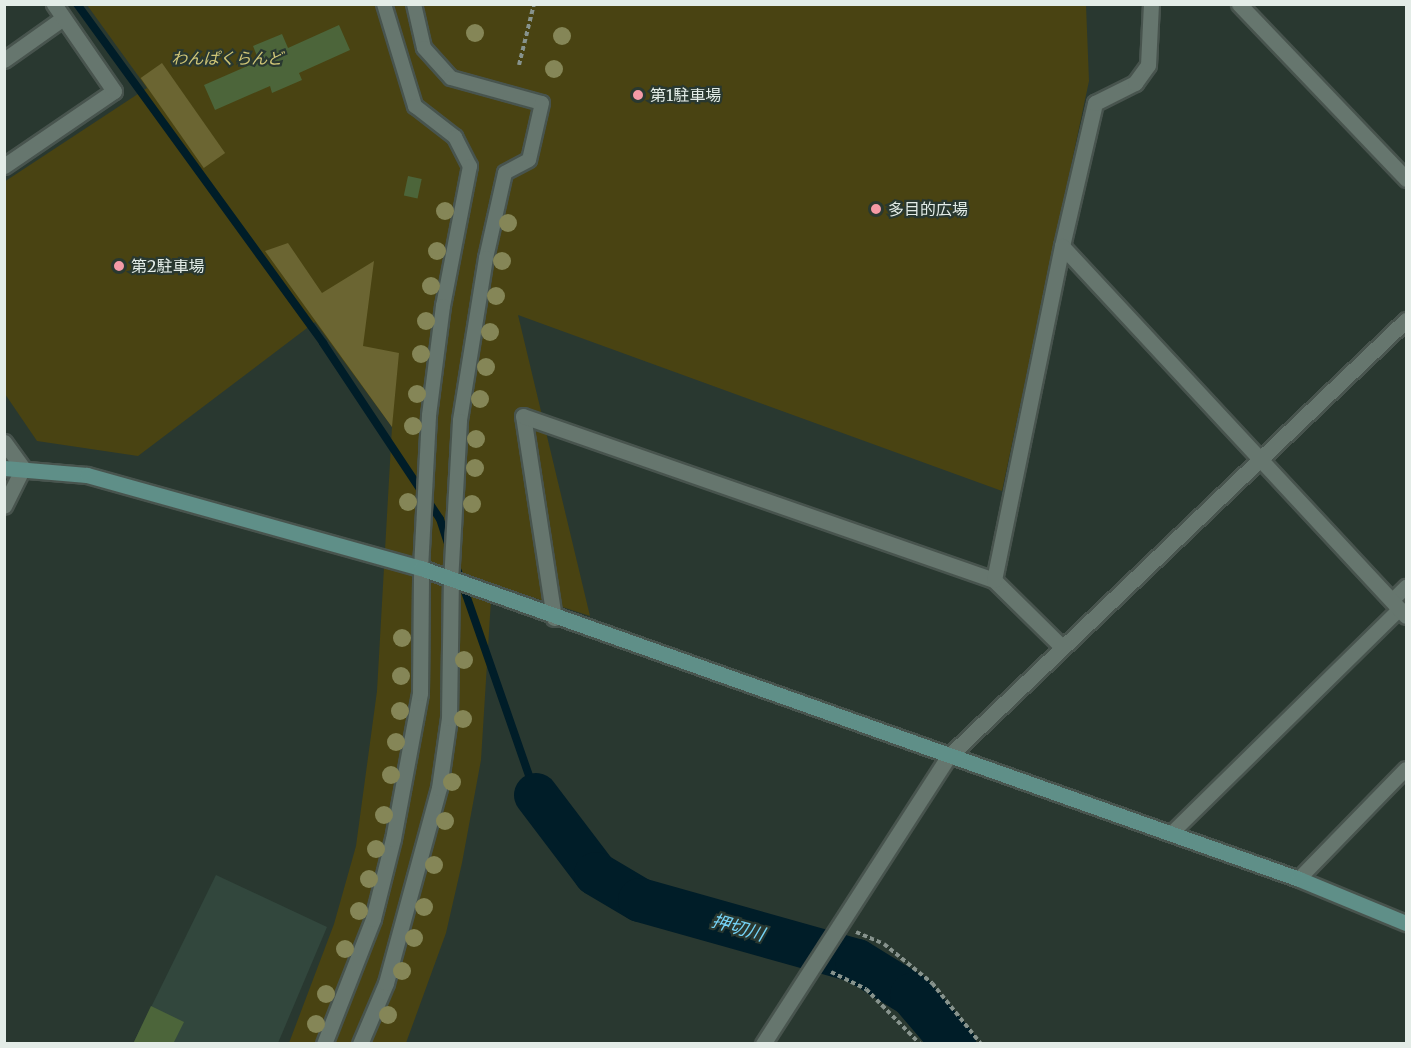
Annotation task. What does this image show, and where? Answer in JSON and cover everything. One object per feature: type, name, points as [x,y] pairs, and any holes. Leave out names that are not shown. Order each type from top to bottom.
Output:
[{"type":"street","points":[[4,166],[114,91],[54,4]]},
{"type":"street","points":[[994,580],[1062,246],[1095,103],[1135,83],[1148,65],[1151,4]]},
{"type":"street","points":[[1239,4],[1407,179]]},
{"type":"street","points":[[4,60],[63,18]]},
{"type":"street","points":[[1062,246],[1400,609]]},
{"type":"street","points":[[763,1044],[817,965],[948,757],[1407,320]]},
{"type":"street","points":[[554,618],[523,417],[994,580],[1062,647]]},
{"type":"street","points":[[4,442],[23,468]]},
{"type":"street","points":[[4,468],[87,475],[177,497],[421,568],[554,618],[1299,879],[1407,923]]},
{"type":"street","points":[[4,506],[23,468]]},
{"type":"street","points":[[324,1044],[373,919],[393,839],[420,693],[421,568]]},
{"type":"street","points":[[360,1044],[386,983],[439,788],[448,718],[451,580]]},
{"type":"lane","points":[[384,4],[415,106],[455,137],[470,166],[442,306],[429,416],[421,568]]},
{"type":"lane","points":[[414,4],[424,48],[451,78],[542,103],[529,160],[505,172],[486,258],[460,421],[451,580]]},
{"type":"lane","points":[[1170,834],[1400,609],[1407,587]]},
{"type":"lane","points":[[1299,879],[1407,770]]},
{"type":"path","points":[[519,65],[534,4]]},
{"type":"path","points":[[842,926],[884,944],[932,983],[981,1044]]},
{"type":"path","points":[[817,965],[866,989],[920,1044]]},
{"type":"shaded area","points":[[162,63],[225,153],[204,168],[141,78]]},
{"type":"shaded area","points":[[288,243],[322,293],[374,261],[363,346],[399,353],[392,427],[265,251]]},
{"type":"shaded area","points":[[216,875],[327,927],[278,1043],[133,1044]]},
{"type":"green space","name":"わんぱくらんど","points":[[87,5],[1086,5],[1089,81],[1002,491],[518,315],[590,616],[492,584],[481,760],[462,863],[446,933],[406,1043],[289,1043],[334,924],[356,846],[377,691],[392,427],[315,322],[138,456],[37,441],[5,394],[4,182],[147,88]]},
{"type":"building","points":[[339,25],[350,50],[299,73],[302,80],[272,93],[270,86],[215,110],[204,85],[259,61],[253,46],[282,34],[288,48]]},
{"type":"building","points":[[408,176],[422,179],[418,198],[404,196]]},
{"type":"building","points":[[151,1006],[184,1022],[173,1044],[133,1044]]},
{"type":"waterway","points":[[77,4],[323,343],[440,519],[449,546]]},
{"type":"waterway","points":[[455,563],[536,795]]},
{"type":"waterway","name":"押切川","points":[[536,795],[596,874],[640,900],[857,961],[912,995],[954,1044]]},
{"type":"place","name":"第1駐車場","points":[[638,95]]},
{"type":"place","name":"多目的広場","points":[[876,209]]},
{"type":"place","name":"第2駐車場","points":[[119,266]]}]
